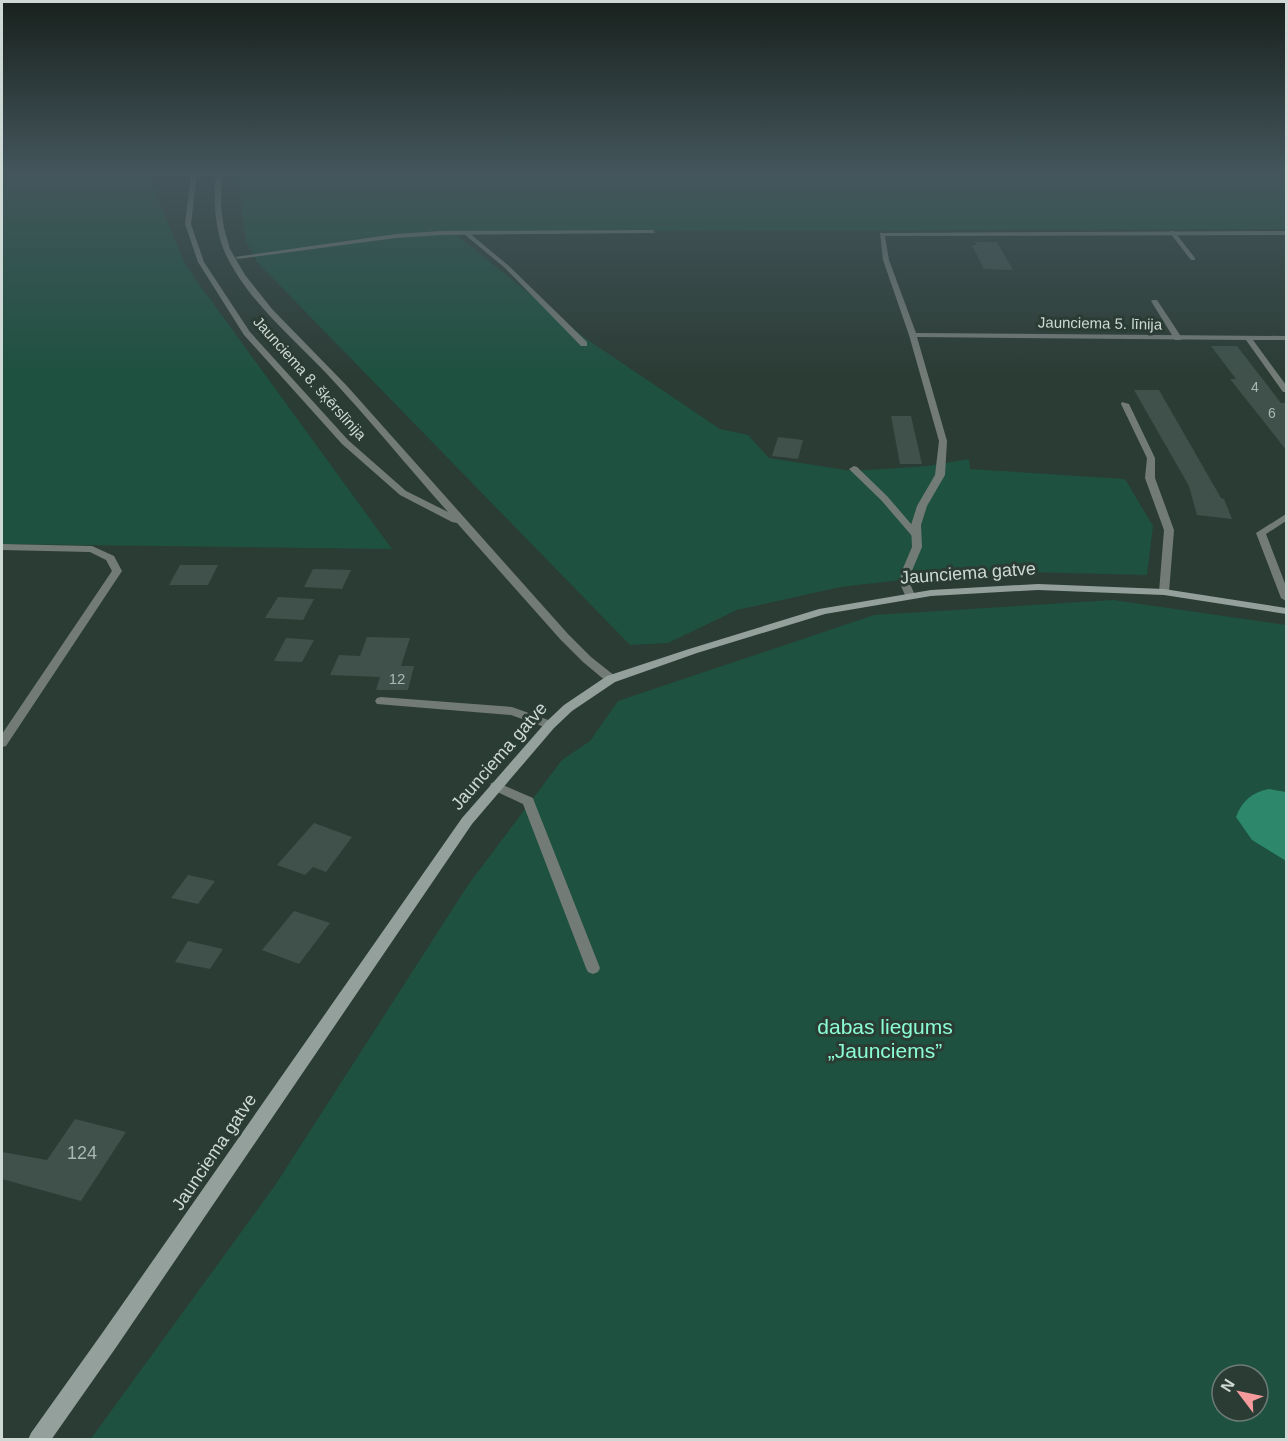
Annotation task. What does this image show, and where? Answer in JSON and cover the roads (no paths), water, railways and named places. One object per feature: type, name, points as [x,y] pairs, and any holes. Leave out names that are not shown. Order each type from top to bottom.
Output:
[{"type":"main road","name":"Jaunciema gatve","points":[[38,1440],[467,820],[549,725],[567,708],[611,679],[693,651],[823,611],[910,596],[989,588],[1038,587],[1164,592],[1287,611]]},
{"type":"street","name":"Jaunciema 8. šķērslīnija","points":[[194,241],[201,262],[247,333],[345,442],[403,493],[461,524]]},
{"type":"street","name":"Jaunciema 8. šķērslīnija","points":[[225,241],[238,268],[258,297],[342,386],[461,524],[579,652],[611,679]]},
{"type":"street","points":[[238,257],[357,241]]},
{"type":"street","points":[[476,241],[507,267],[584,344]]},
{"type":"street","points":[[883,241],[886,260],[913,335],[943,441],[940,476],[922,506],[915,534],[917,547],[906,573],[905,584],[910,596]]},
{"type":"street","points":[[1179,241],[1193,259]]},
{"type":"street","points":[[1155,301],[1178,338]]},
{"type":"street","name":"Jaunciema 5. līnija","points":[[913,335],[1287,338]]},
{"type":"street","points":[[1248,338],[1287,390]]},
{"type":"street","points":[[1125,404],[1151,458],[1150,478],[1169,530],[1164,592]]},
{"type":"street","points":[[854,469],[884,498],[915,534]]},
{"type":"street","points":[[1287,517],[1261,532],[1287,598]]},
{"type":"street","points":[[2,548],[92,549],[110,558],[117,571],[2,743]]},
{"type":"street","points":[[381,701],[512,711],[549,725]]},
{"type":"street","points":[[496,786],[528,801],[593,968]]},
{"type":"park label","name":"dabas liegums „Jaunciems”","points":[[885,1038]]}]
